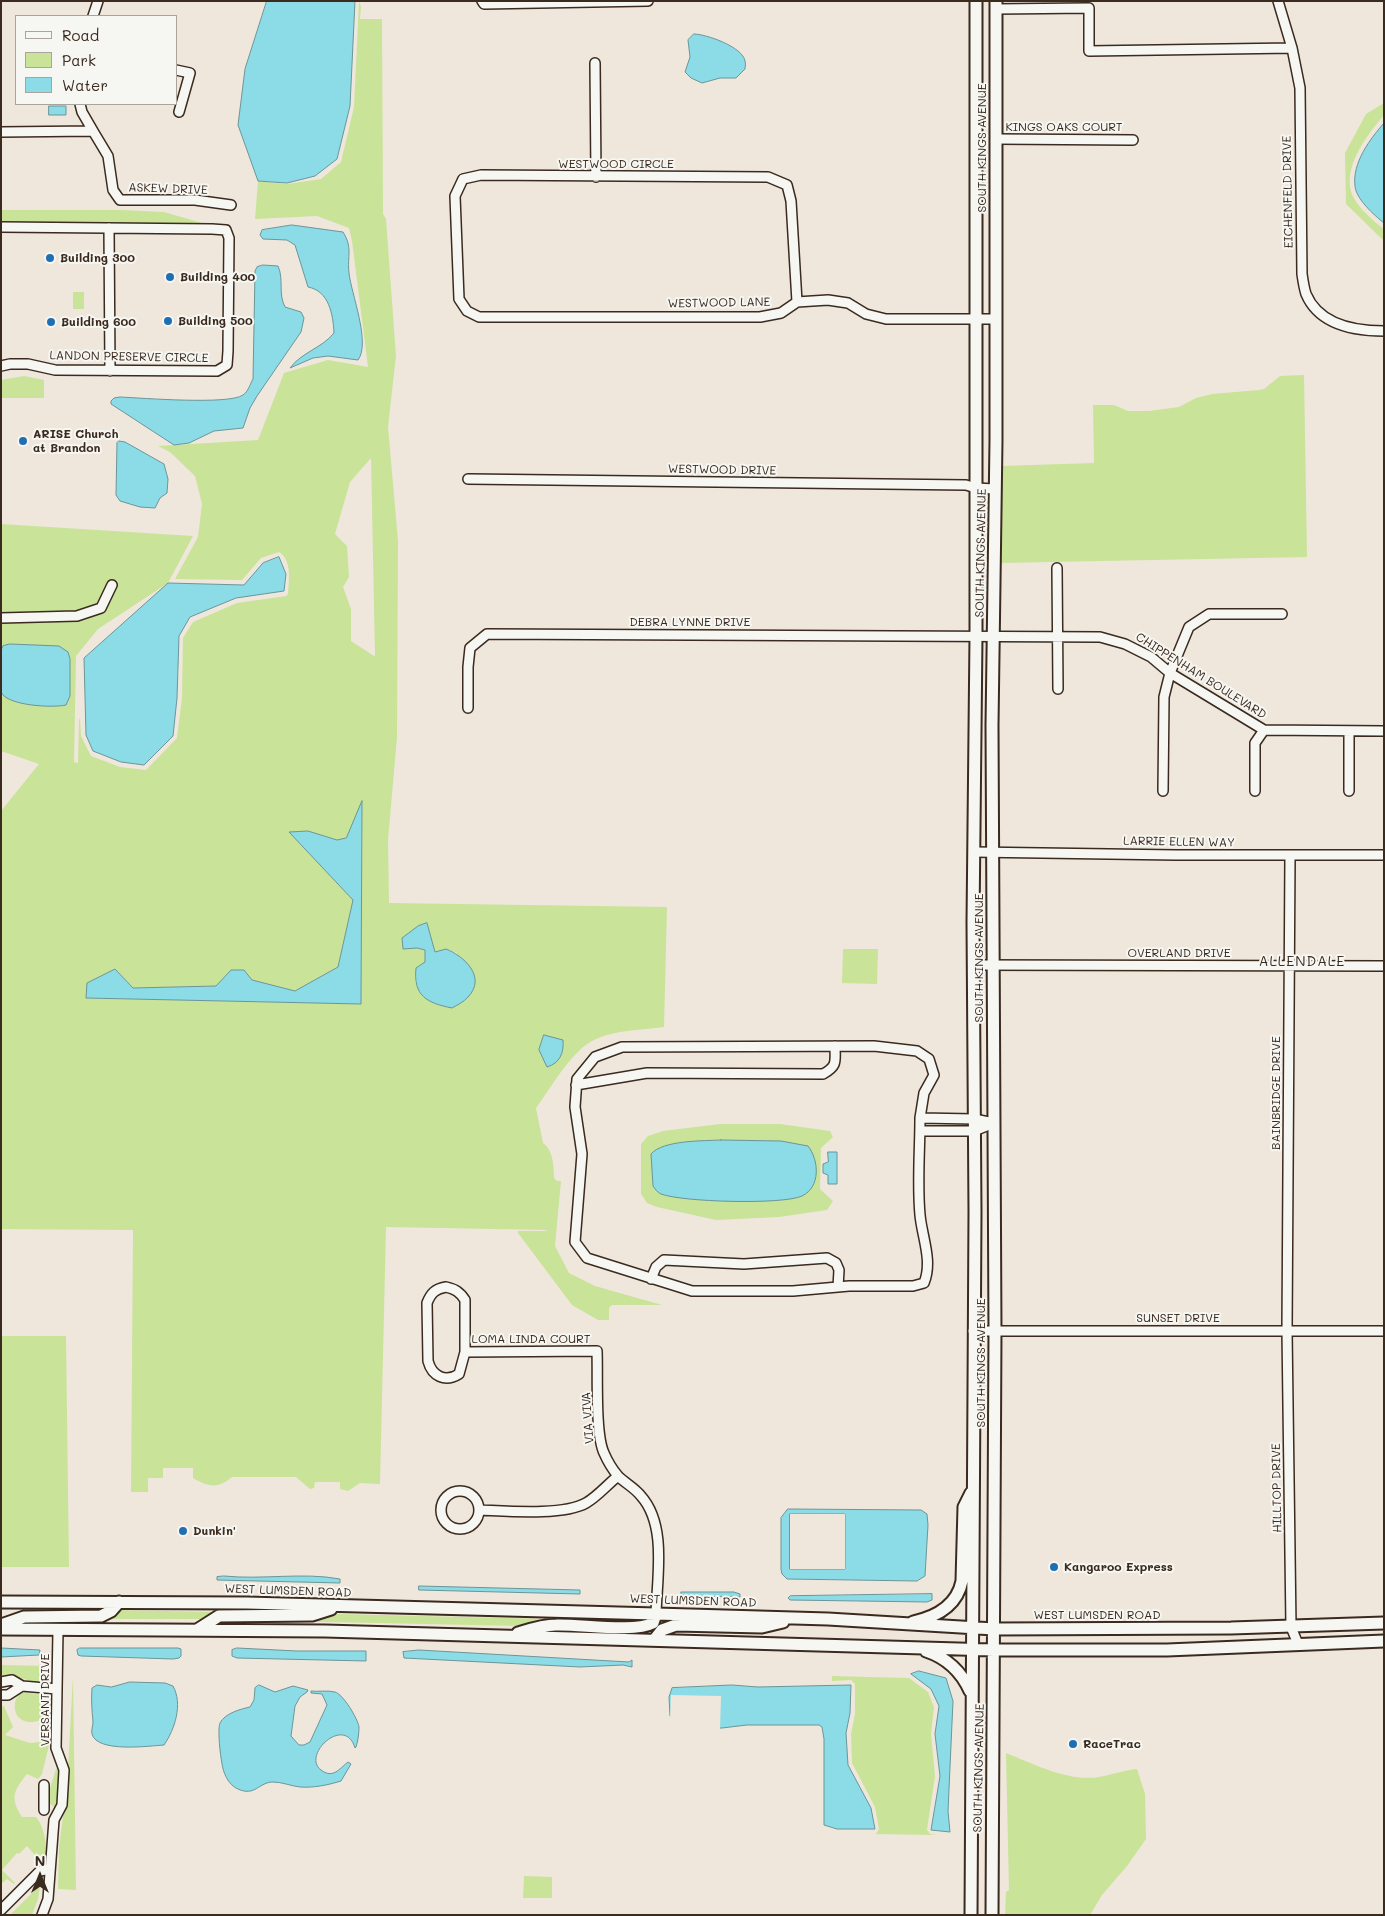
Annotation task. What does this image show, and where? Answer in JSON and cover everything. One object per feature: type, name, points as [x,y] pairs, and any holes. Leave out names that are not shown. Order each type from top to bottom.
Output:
[{"type":"main road","name":"SOUTH KINGS AVENUE","points":[[971,1915],[976,636],[976,1]]},
{"type":"main road","name":"SOUTH KINGS AVENUE","points":[[992,1915],[995,1330],[992,852],[996,5]]},
{"type":"main road","points":[[904,1625],[937,1614],[955,1599],[960,1592],[964,1507],[972,1492]]},
{"type":"main road","name":"WEST LUMSDEN ROAD","points":[[1,1602],[338,1606],[656,1614],[796,1618],[994,1629],[1291,1627],[1384,1623]]},
{"type":"main road","points":[[1,1625],[24,1617],[101,1616],[111,1611],[119,1602]]},
{"type":"main road","points":[[197,1630],[219,1616],[312,1615],[338,1606]]},
{"type":"main road","points":[[507,1636],[541,1626],[639,1627],[652,1622],[656,1614]]},
{"type":"main road","points":[[655,1640],[662,1630],[676,1625],[762,1627],[796,1618]]},
{"type":"main road","points":[[1,1629],[197,1630],[507,1636],[971,1650],[1167,1650],[1384,1641]]},
{"type":"main road","points":[[917,1648],[933,1653],[956,1668],[965,1680],[971,1694]]},
{"type":"street","points":[[93,15],[98,1]]},
{"type":"street","points":[[482,1],[484,4],[648,1]]},
{"type":"street","name":"EICHENFELD DRIVE","points":[[1278,1],[1292,48],[1300,88],[1302,274],[1306,294],[1319,313],[1340,326],[1364,331],[1384,331]]},
{"type":"street","points":[[996,5],[1089,8],[1089,51],[1292,48]]},
{"type":"street","points":[[595,64],[596,177]]},
{"type":"street","points":[[178,70],[190,73],[179,112]]},
{"type":"street","points":[[1,132],[93,131],[82,112],[80,105]]},
{"type":"street","name":"ASKEW DRIVE","points":[[93,131],[108,156],[113,190],[120,200],[195,200],[231,205]]},
{"type":"street","name":"KINGS OAKS COURT","points":[[996,139],[1133,140]]},
{"type":"street","name":"WESTWOOD CIRCLE","points":[[467,311],[459,299],[455,196],[463,179],[481,175],[768,177],[787,185],[791,201],[797,302]]},
{"type":"street","name":"LANDON PRESERVE CIRCLE","points":[[1,227],[212,229],[226,230],[229,238],[227,365],[217,371],[55,370],[28,364],[1,366]]},
{"type":"street","points":[[109,228],[110,371]]},
{"type":"street","name":"WESTWOOD LANE","points":[[467,311],[479,317],[760,317],[782,313],[797,302],[828,300],[848,303],[866,314],[886,319],[995,319]]},
{"type":"street","name":"WESTWOOD DRIVE","points":[[468,479],[966,485],[976,488],[995,489]]},
{"type":"street","points":[[1057,568],[1058,689]]},
{"type":"street","points":[[1,618],[77,616],[100,608],[112,585]]},
{"type":"street","points":[[1163,791],[1164,697],[1170,673],[1189,627],[1208,614],[1282,614]]},
{"type":"street","name":"DEBRA LYNNE DRIVE","points":[[468,708],[470,648],[487,634],[976,636]]},
{"type":"street","name":"CHIPPENHAM BOULEVARD","points":[[976,636],[1100,637],[1124,644],[1151,657],[1170,673],[1264,730],[1384,731]]},
{"type":"street","points":[[1255,791],[1254,743],[1264,730]]},
{"type":"street","points":[[1348,791],[1349,731]]},
{"type":"street","name":"LARRIE ELLEN WAY","points":[[974,852],[1384,855]]},
{"type":"street","name":"BAINBRIDGE DRIVE","points":[[1287,1331],[1290,855]]},
{"type":"street","name":"OVERLAND DRIVE","points":[[974,965],[1384,966]]},
{"type":"street","points":[[576,1085],[647,1073],[823,1074],[832,1069],[835,1064],[835,1046]]},
{"type":"street","points":[[835,1046],[874,1046],[916,1051],[929,1059],[934,1075],[924,1093],[920,1118],[920,1215],[926,1244],[927,1275],[924,1283],[913,1286],[838,1287],[792,1291],[692,1291],[587,1258],[575,1242],[582,1154],[575,1107],[577,1079],[595,1057],[622,1047],[835,1046]]},
{"type":"street","points":[[920,1118],[974,1119],[994,1123]]},
{"type":"street","points":[[920,1130],[974,1131],[994,1123]]},
{"type":"street","points":[[651,1278],[656,1267],[664,1260],[744,1264],[827,1258],[836,1263],[839,1270],[838,1287]]},
{"type":"street","points":[[446,1287],[454,1289],[465,1300],[465,1352],[458,1374],[452,1378],[435,1375],[430,1368],[428,1361],[427,1303],[430,1295],[438,1289],[446,1287]]},
{"type":"street","name":"SUNSET DRIVE","points":[[973,1330],[1384,1331]]},
{"type":"street","name":"HILLTOP DRIVE","points":[[1287,1331],[1291,1627],[1298,1644]]},
{"type":"street","name":"LOMA LINDA COURT","points":[[465,1352],[598,1351]]},
{"type":"street","name":"VIA VIVA","points":[[598,1351],[599,1428],[603,1452],[618,1476],[641,1495],[652,1511],[655,1521],[658,1544],[656,1614]]},
{"type":"street","points":[[479,1510],[561,1510],[586,1504],[618,1476]]},
{"type":"street","points":[[458,1491],[465,1491],[475,1498],[479,1510],[475,1522],[465,1528],[458,1528],[452,1527],[444,1519],[441,1507],[447,1496],[458,1491]]},
{"type":"street","name":"VERSANT DRIVE","points":[[42,1915],[48,1898],[54,1820],[62,1805],[64,1770],[56,1748],[58,1630]]},
{"type":"street","points":[[1,1682],[12,1680],[22,1686],[57,1689]]},
{"type":"street","points":[[1,1695],[8,1695],[22,1686]]},
{"type":"street","points":[[44,1784],[44,1810]]},
{"type":"street","points":[[1,1910],[40,1870],[50,1869]]},
{"type":"green space","points":[[359,1],[361,7],[360,19],[382,19],[383,214],[386,219],[396,356],[388,427],[398,541],[397,737],[388,840],[389,903],[667,907],[664,1027],[612,1034],[587,1044],[570,1060],[536,1108],[543,1143],[549,1150],[552,1159],[554,1178],[557,1181],[561,1181],[555,1246],[569,1273],[595,1286],[662,1305],[612,1305],[609,1308],[609,1320],[598,1320],[572,1305],[518,1233],[518,1231],[548,1230],[386,1227],[380,1484],[360,1483],[348,1491],[340,1489],[340,1482],[315,1482],[314,1488],[310,1489],[296,1477],[232,1477],[217,1485],[208,1485],[193,1478],[193,1468],[163,1468],[163,1478],[148,1478],[148,1492],[131,1492],[133,1230],[1,1229],[1,811],[39,764],[1,751],[1,524],[193,536],[168,583],[98,629],[76,656],[74,762],[78,763],[80,718],[81,736],[91,756],[120,767],[146,770],[177,738],[182,698],[183,638],[193,622],[237,603],[286,596],[289,583],[288,565],[279,552],[261,558],[242,580],[175,579],[198,537],[202,504],[195,476],[170,452],[158,446],[258,440],[284,373],[328,360],[368,367],[349,228],[317,216],[255,219],[258,181],[287,184],[321,179],[341,162],[354,107]],"holes":[[[371,458],[375,656],[351,641],[351,609],[343,587],[349,577],[347,546],[335,534],[350,482]],[[362,803],[361,1004],[86,998],[115,969],[133,988],[216,986],[231,970],[244,970],[252,980],[295,991],[338,967],[353,900],[290,832],[308,831],[337,840],[346,838]],[[427,923],[435,953],[446,949],[457,953],[422,995],[415,982],[416,968],[425,963],[425,950],[417,948],[408,933]]]},
{"type":"green space","points":[[1384,103],[1384,115],[1355,158],[1350,177],[1350,187],[1358,205],[1384,229],[1384,241],[1346,204],[1345,153],[1366,114]]},
{"type":"green space","points":[[1,210],[164,212],[202,223],[1,223]]},
{"type":"green space","points":[[73,292],[84,292],[84,309],[73,309]]},
{"type":"green space","points":[[1304,375],[1307,557],[999,563],[1001,466],[1094,463],[1093,405],[1114,405],[1128,411],[1149,411],[1179,407],[1196,398],[1212,394],[1264,389],[1280,376]]},
{"type":"green space","points":[[24,376],[44,380],[44,398],[1,398],[1,380]]},
{"type":"green space","points":[[843,949],[878,949],[877,984],[842,983]]},
{"type":"green space","points":[[720,1124],[780,1124],[830,1131],[833,1137],[821,1148],[820,1189],[833,1201],[827,1210],[779,1217],[716,1220],[647,1203],[641,1194],[641,1144],[648,1136],[663,1131]]},
{"type":"green space","points":[[1,1336],[66,1336],[69,1567],[1,1567]]},
{"type":"green space","points":[[120,1610],[214,1612],[204,1619],[82,1619],[113,1614]]},
{"type":"green space","points":[[338,1614],[633,1621],[634,1623],[524,1626],[229,1620],[315,1618]]},
{"type":"green space","points":[[1,1665],[50,1666],[49,1678],[45,1682],[34,1682],[14,1677],[1,1678]]},
{"type":"green space","points":[[73,1676],[76,1890],[58,1889],[59,1847],[67,1787]]},
{"type":"green space","points":[[832,1676],[909,1678],[928,1692],[934,1707],[931,1734],[935,1776],[927,1830],[930,1834],[938,1835],[870,1834],[876,1834],[879,1829],[875,1807],[852,1763],[851,1734],[855,1714],[855,1684],[851,1680],[832,1681]]},
{"type":"green space","points":[[25,1692],[47,1696],[50,1706],[48,1713],[43,1719],[36,1722],[28,1722],[21,1719],[16,1713],[16,1699]]},
{"type":"green space","points":[[4,1706],[13,1727],[5,1735],[30,1743],[50,1741],[42,1774],[38,1779],[27,1774],[16,1790],[15,1795],[16,1805],[22,1817],[36,1817],[39,1821],[44,1836],[47,1857],[40,1861],[27,1846],[19,1854],[17,1853],[2,1870],[14,1884],[7,1879],[1,1884],[1,1707]]},
{"type":"green space","points":[[1006,1753],[1051,1771],[1075,1777],[1099,1777],[1137,1769],[1145,1794],[1146,1839],[1127,1866],[1102,1895],[1090,1915],[1005,1915],[1006,1892],[1009,1890]]},
{"type":"green space","points":[[56,1769],[60,1769],[60,1790],[57,1806],[54,1807],[49,1803],[49,1792]]},
{"type":"green space","points":[[39,1876],[47,1877],[45,1887],[40,1886],[38,1899],[32,1915],[10,1915],[39,1886],[34,1882]]},
{"type":"green space","points":[[524,1876],[552,1877],[552,1898],[523,1898]]},
{"type":"water","points":[[267,1],[355,1],[350,106],[337,159],[315,176],[287,183],[258,181],[238,125],[245,69]]},
{"type":"water","points":[[694,34],[707,36],[731,46],[743,56],[745,69],[736,78],[720,78],[702,83],[691,78],[685,72],[690,57],[688,40]]},
{"type":"water","points":[[49,106],[66,106],[66,115],[49,115]]},
{"type":"water","points":[[1384,123],[1384,223],[1362,201],[1356,191],[1355,177],[1363,152]]},
{"type":"water","points":[[292,225],[343,232],[346,238],[349,248],[350,282],[361,330],[361,352],[358,360],[328,356],[313,358],[290,368],[300,358],[324,343],[334,333],[331,311],[328,304],[321,293],[308,287],[295,245],[287,240],[263,239],[260,235],[262,230]]},
{"type":"water","points":[[263,265],[278,266],[285,307],[301,312],[304,318],[301,332],[257,396],[250,408],[243,428],[214,431],[189,443],[174,445],[111,404],[114,398],[120,397],[221,400],[245,394],[253,379],[255,271],[257,267]]},
{"type":"water","points":[[119,441],[125,442],[164,464],[168,479],[167,493],[160,498],[155,508],[140,507],[120,501],[116,495],[117,443]]},
{"type":"water","points":[[279,557],[286,574],[284,591],[236,598],[190,617],[179,636],[177,698],[173,736],[144,765],[121,762],[93,751],[86,735],[84,658],[168,583],[244,585],[263,563]]},
{"type":"water","points":[[10,644],[59,646],[68,652],[70,659],[70,696],[66,705],[31,705],[5,697],[1,692],[1,650],[3,646]]},
{"type":"water","points":[[362,801],[361,1004],[86,998],[87,983],[115,969],[133,988],[216,986],[231,970],[244,970],[252,980],[295,991],[338,967],[353,900],[289,832],[308,831],[337,840],[346,838]]},
{"type":"water","points":[[427,923],[435,952],[446,949],[453,952],[466,962],[474,975],[475,982],[468,997],[452,1008],[435,1004],[419,992],[416,968],[425,962],[425,950],[417,948],[403,949],[402,938],[418,926]]},
{"type":"water","points":[[544,1035],[563,1040],[563,1049],[560,1057],[555,1063],[547,1067],[539,1050]]},
{"type":"water","points":[[721,1140],[781,1141],[808,1146],[816,1166],[815,1180],[808,1192],[802,1196],[774,1201],[710,1201],[672,1197],[661,1194],[653,1186],[651,1154],[657,1149],[684,1142]]},
{"type":"water","points":[[828,1152],[837,1152],[837,1184],[828,1184],[828,1175],[823,1173],[823,1164],[828,1162]]},
{"type":"water","points":[[788,1509],[921,1510],[927,1514],[928,1525],[925,1576],[917,1581],[787,1579],[782,1574],[781,1569],[781,1518]],"holes":[[[790,1514],[845,1514],[845,1569],[790,1569]]]},
{"type":"water","points":[[312,1576],[340,1579],[340,1583],[217,1580],[217,1577]]},
{"type":"water","points":[[419,1586],[580,1590],[580,1594],[419,1590]]},
{"type":"water","points":[[681,1592],[734,1592],[740,1594],[740,1597],[687,1596],[682,1595]]},
{"type":"water","points":[[932,1594],[932,1600],[927,1602],[790,1600],[788,1598],[790,1596]]},
{"type":"water","points":[[1,1648],[40,1650],[39,1655],[1,1657]]},
{"type":"water","points":[[80,1648],[178,1648],[181,1649],[181,1656],[173,1659],[81,1656],[78,1655],[77,1650]]},
{"type":"water","points":[[237,1648],[297,1651],[366,1651],[366,1661],[237,1658],[232,1656],[232,1650]]},
{"type":"water","points":[[419,1650],[629,1662],[632,1660],[632,1667],[623,1665],[580,1667],[404,1658],[403,1652]]},
{"type":"water","points":[[919,1671],[946,1678],[953,1701],[948,1811],[950,1832],[931,1830],[940,1776],[935,1734],[939,1706],[931,1689],[911,1674]]},
{"type":"water","points":[[130,1682],[165,1683],[173,1686],[177,1701],[176,1716],[164,1745],[113,1746],[96,1740],[92,1734],[92,1688],[97,1685],[111,1687]]},
{"type":"water","points":[[259,1685],[275,1692],[293,1686],[308,1690],[300,1697],[295,1706],[291,1736],[299,1745],[310,1742],[327,1705],[322,1694],[311,1693],[311,1691],[335,1692],[342,1697],[350,1707],[358,1723],[359,1732],[356,1747],[350,1739],[343,1735],[335,1736],[320,1747],[316,1755],[316,1763],[325,1773],[336,1772],[348,1762],[351,1764],[341,1781],[321,1786],[305,1787],[273,1782],[253,1790],[244,1791],[233,1786],[226,1778],[219,1739],[220,1723],[229,1714],[250,1707],[254,1700],[255,1688]]},
{"type":"water","points":[[732,1685],[758,1687],[851,1685],[850,1713],[846,1733],[848,1765],[871,1808],[875,1829],[837,1829],[824,1825],[824,1739],[822,1727],[819,1725],[747,1725],[685,1729],[670,1716],[669,1697],[672,1688]]},
{"type":"pier","points":[[790,1514],[845,1514],[845,1569],[790,1569]],"holes":[[[792,1517],[842,1517],[842,1566],[792,1566]]]},
{"type":"pier","points":[[671,1695],[721,1696],[720,1731],[684,1731],[670,1719]]},
{"type":"place","name":"Building 300","points":[[50,258]]},
{"type":"place","name":"Building 400","points":[[170,277]]},
{"type":"place","name":"Building 500","points":[[168,321]]},
{"type":"place","name":"Building 600","points":[[51,322]]},
{"type":"place","name":"ARISE Church at Brandon","points":[[23,441]]},
{"type":"place","name":"Dunkin'","points":[[183,1531]]},
{"type":"place","name":"Kangaroo Express","points":[[1054,1567]]},
{"type":"place","name":"RaceTrac","points":[[1073,1744]]},
{"type":"district","name":"ALLENDALE","points":[[1302,962]]}]
